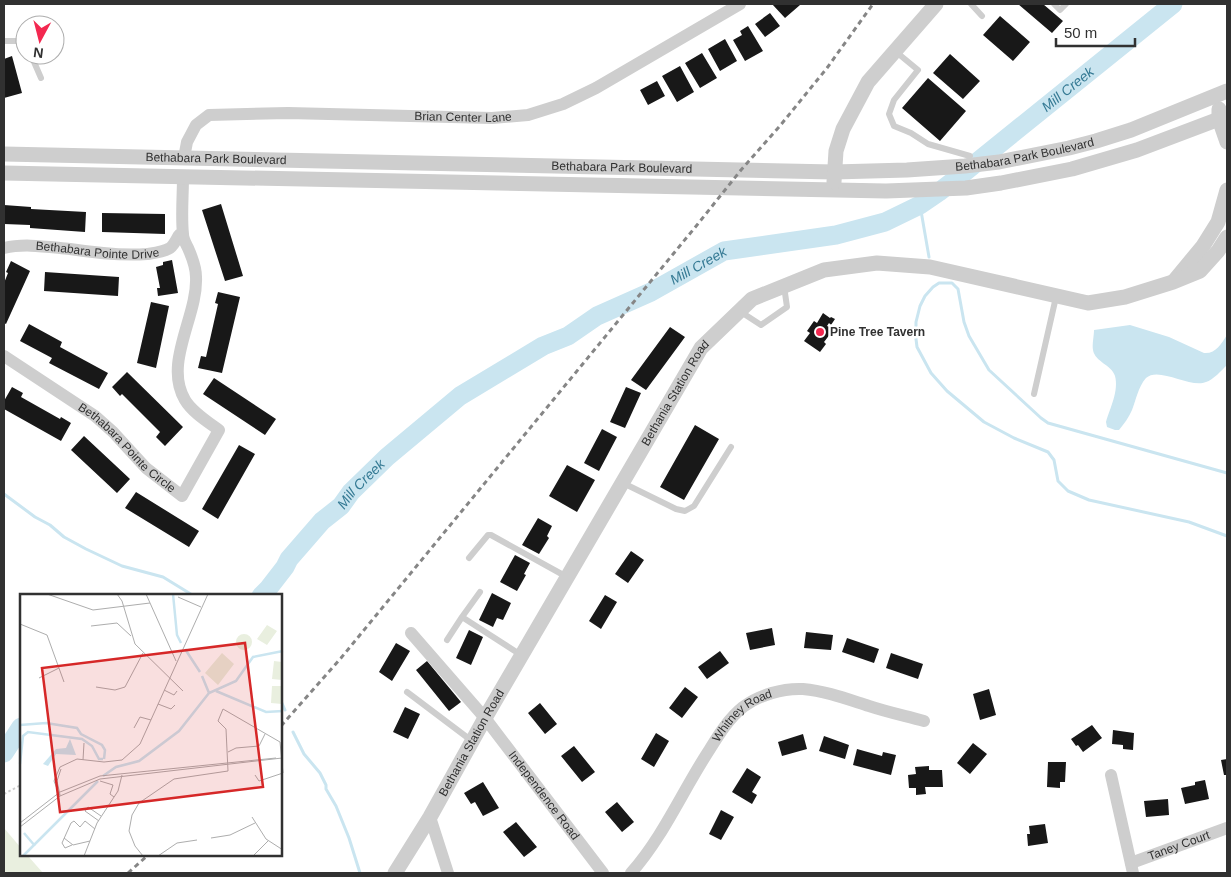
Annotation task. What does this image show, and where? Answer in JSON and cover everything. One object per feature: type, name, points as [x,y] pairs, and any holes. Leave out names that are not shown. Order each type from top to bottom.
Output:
[{"type":"street","name":"Brian Center Lane","points":[[184,158],[187,142],[196,125],[209,115],[288,114],[492,118],[528,115],[563,104],[596,88],[740,4]]},
{"type":"street","points":[[833,191],[836,151],[843,129],[868,82],[936,4]]},
{"type":"street","name":"Bethabara Park Boulevard","points":[[4,154],[834,172],[906,170],[999,162],[1069,148],[1131,130],[1224,97]]},
{"type":"street","points":[[1224,97],[1223,117],[1227,142]]},
{"type":"street","name":"Bethabara Park Boulevard","points":[[4,173],[886,192],[966,188],[1072,169],[1128,153],[1223,117]]},
{"type":"street","points":[[183,177],[184,158]]},
{"type":"street","name":"Bethabara Pointe Circle","points":[[4,356],[95,416],[127,446],[146,468],[182,496],[219,430],[199,415],[188,403],[181,391],[178,376],[182,343],[194,300],[196,277],[195,268],[183,236],[183,177]]},
{"type":"street","points":[[1173,282],[1203,246],[1218,222],[1227,190]]},
{"type":"street","name":"Bethabara Pointe Drive","points":[[4,248],[23,246],[104,254],[153,254],[167,250],[174,245],[178,236],[183,236]]},
{"type":"street","name":"Bethania Station Road","points":[[395,873],[430,816],[485,718],[701,348],[752,299],[824,270],[876,263],[930,267],[1088,303],[1125,297],[1173,282],[1200,271],[1218,251],[1227,237]]},
{"type":"street","name":"Independence Road","points":[[411,633],[485,718],[603,873]]},
{"type":"street","name":"Whitney Road","points":[[631,873],[645,858],[698,766],[719,734],[731,718],[753,701],[786,690],[814,690],[924,721]]},
{"type":"street","points":[[1111,775],[1132,868]]},
{"type":"street","points":[[430,816],[448,873]]},
{"type":"street","name":"Taney Court","points":[[1132,868],[1227,828]]},
{"type":"lane","points":[[971,4],[982,16]]},
{"type":"lane","points":[[1054,4],[1060,10],[1066,4]]},
{"type":"lane","points":[[895,51],[918,70],[894,100],[889,114],[894,126],[911,133],[928,144],[970,156]]},
{"type":"lane","points":[[35,65],[40,78]]},
{"type":"lane","points":[[740,311],[761,325],[787,307],[784,286]]},
{"type":"lane","points":[[1034,394],[1056,296]]},
{"type":"lane","points":[[622,483],[676,510],[686,511],[694,506],[731,447]]},
{"type":"lane","points":[[469,558],[488,535],[491,535],[567,577]]},
{"type":"lane","points":[[447,640],[480,592]]},
{"type":"lane","points":[[462,617],[521,656]]},
{"type":"lane","points":[[407,692],[472,742]]},
{"type":"path","points":[[4,794],[20,786]]},
{"type":"green space","points":[[4,828],[20,847],[20,857],[29,857],[43,873],[4,873]]},
{"type":"water","points":[[1130,325],[1169,337],[1204,353],[1215,350],[1227,335],[1227,365],[1212,379],[1200,383],[1192,383],[1159,375],[1152,375],[1146,378],[1139,389],[1128,418],[1119,430],[1115,430],[1107,427],[1106,422],[1116,388],[1115,376],[1111,369],[1094,354],[1094,330]]},
{"type":"building","points":[[772,4],[799,4],[800,5],[785,18]]},
{"type":"building","points":[[1018,4],[1043,4],[1063,21],[1052,33]]},
{"type":"building","points":[[770,13],[780,26],[765,37],[755,24]]},
{"type":"building","points":[[1000,16],[1030,42],[1013,61],[983,35]]},
{"type":"building","points":[[748,26],[763,51],[745,61],[733,40],[742,35],[740,31]]},
{"type":"building","points":[[725,39],[737,61],[720,71],[708,49]]},
{"type":"building","points":[[702,53],[717,78],[700,88],[685,63]]},
{"type":"building","points":[[950,54],[980,81],[963,99],[933,73]]},
{"type":"building","points":[[12,56],[22,93],[4,98],[4,59]]},
{"type":"building","points":[[680,66],[694,92],[677,102],[662,76]]},
{"type":"building","points":[[928,78],[966,111],[940,141],[902,108]]},
{"type":"building","points":[[657,81],[665,96],[648,105],[640,90]]},
{"type":"building","points":[[221,204],[243,276],[225,281],[202,210]]},
{"type":"building","points":[[4,205],[31,207],[31,209],[86,212],[85,232],[30,228],[30,225],[4,224]]},
{"type":"building","points":[[102,213],[165,214],[165,234],[102,232]]},
{"type":"building","points":[[172,260],[178,293],[158,296],[157,288],[160,288],[156,267],[163,265],[163,262]]},
{"type":"building","points":[[11,261],[30,271],[6,324],[4,323],[4,283]]},
{"type":"building","points":[[45,272],[119,277],[118,296],[44,291]]},
{"type":"building","points":[[218,292],[240,297],[222,373],[198,368],[201,356],[206,357],[218,304],[215,303]]},
{"type":"building","points":[[151,302],[169,306],[156,368],[137,363]]},
{"type":"building","name":"Pine Tree Tavern","points":[[823,313],[835,319],[831,325],[829,323],[827,326],[834,329],[824,342],[826,344],[820,352],[804,341],[810,333],[807,331],[814,321],[817,323]]},
{"type":"building","points":[[29,324],[62,342],[60,347],[108,373],[99,389],[49,363],[52,358],[20,341]]},
{"type":"building","points":[[670,327],[685,337],[646,390],[631,380]]},
{"type":"building","points":[[127,372],[183,427],[165,446],[156,437],[160,432],[122,394],[120,396],[112,387]]},
{"type":"building","points":[[214,378],[276,419],[265,435],[203,394]]},
{"type":"building","points":[[12,387],[23,393],[21,397],[60,419],[61,417],[71,423],[61,441],[4,409],[4,401]]},
{"type":"building","points":[[626,387],[641,393],[625,428],[610,422]]},
{"type":"building","points":[[695,425],[719,439],[684,500],[660,487]]},
{"type":"building","points":[[602,429],[617,437],[599,471],[584,463]]},
{"type":"building","points":[[84,436],[130,479],[117,493],[71,450]]},
{"type":"building","points":[[239,445],[255,454],[218,519],[202,509]]},
{"type":"building","points":[[567,465],[595,480],[577,512],[549,496]]},
{"type":"building","points":[[136,492],[199,531],[189,547],[125,508]]},
{"type":"building","points":[[538,518],[552,526],[547,536],[549,538],[539,554],[522,545]]},
{"type":"building","points":[[631,551],[644,560],[628,583],[615,574]]},
{"type":"building","points":[[515,555],[530,563],[517,591],[500,582]]},
{"type":"building","points":[[492,593],[511,603],[503,620],[497,618],[493,627],[479,620]]},
{"type":"building","points":[[605,595],[617,602],[601,629],[589,621]]},
{"type":"building","points":[[772,628],[775,645],[750,650],[746,633]]},
{"type":"building","points":[[469,630],[483,637],[471,665],[456,658]]},
{"type":"building","points":[[806,632],[833,635],[831,650],[804,648]]},
{"type":"building","points":[[847,638],[879,649],[874,663],[842,652]]},
{"type":"building","points":[[396,643],[410,651],[392,681],[379,672]]},
{"type":"building","points":[[720,651],[729,663],[707,679],[698,667]]},
{"type":"building","points":[[891,653],[923,664],[918,679],[886,668]]},
{"type":"building","points":[[427,661],[461,702],[449,711],[416,670]]},
{"type":"building","points":[[685,687],[698,697],[682,718],[669,708]]},
{"type":"building","points":[[989,689],[996,715],[980,720],[973,694]]},
{"type":"building","points":[[540,703],[557,724],[545,734],[528,713]]},
{"type":"building","points":[[405,707],[420,714],[408,739],[393,732]]},
{"type":"building","points":[[1092,725],[1102,738],[1083,752],[1071,739]]},
{"type":"building","points":[[1113,730],[1134,733],[1133,750],[1123,749],[1123,745],[1112,744]]},
{"type":"building","points":[[656,733],[669,741],[654,767],[641,759]]},
{"type":"building","points":[[803,734],[807,749],[782,756],[778,742]]},
{"type":"building","points":[[824,736],[849,745],[845,759],[819,751]]},
{"type":"building","points":[[973,743],[987,754],[970,774],[957,763]]},
{"type":"building","points":[[574,746],[595,772],[582,782],[561,756]]},
{"type":"building","points":[[857,749],[882,756],[883,752],[896,755],[891,775],[853,765]]},
{"type":"building","points":[[1227,759],[1227,775],[1224,775],[1221,760]]},
{"type":"building","points":[[1048,762],[1066,762],[1065,782],[1060,782],[1060,788],[1047,787]]},
{"type":"building","points":[[929,766],[929,770],[942,770],[943,787],[925,787],[926,794],[916,795],[916,788],[909,788],[908,775],[916,774],[915,767]]},
{"type":"building","points":[[747,768],[761,777],[752,792],[757,795],[752,804],[732,792]]},
{"type":"building","points":[[1205,780],[1209,799],[1185,804],[1181,788],[1195,785],[1195,782]]},
{"type":"building","points":[[483,782],[499,808],[483,816],[475,802],[471,804],[464,793]]},
{"type":"building","points":[[1168,799],[1169,815],[1146,817],[1144,801]]},
{"type":"building","points":[[617,802],[634,822],[622,832],[605,812]]},
{"type":"building","points":[[721,810],[734,817],[721,840],[709,834]]},
{"type":"building","points":[[516,822],[537,847],[524,857],[503,832]]},
{"type":"building","points":[[1045,824],[1048,843],[1028,846],[1027,834],[1030,834],[1029,826]]},
{"type":"waterway","name":"Mill Creek","points":[[263,594],[285,567],[289,559],[322,521],[341,506],[351,492],[387,457],[460,396],[543,346],[568,336],[597,316],[651,292],[724,251],[836,235],[885,222],[920,205],[966,171],[1173,4]]},
{"type":"waterway","points":[[920,205],[929,257]]},
{"type":"waterway","points":[[1227,473],[1048,423],[989,370],[969,336],[964,322],[958,289],[952,283],[939,283],[925,296],[916,322],[916,339],[917,347],[931,373],[947,391],[984,422],[1014,438],[1048,452],[1054,460],[1058,481],[1068,491],[1089,500],[1189,522],[1227,536]]},
{"type":"waterway","points":[[4,494],[35,517],[50,525],[64,537],[86,549],[122,566],[163,577],[191,594]]},
{"type":"waterway","points":[[282,703],[285,710]]},
{"type":"waterway","name":"Mill Creek","points":[[4,753],[20,729]]},
{"type":"waterway","points":[[293,732],[304,754],[320,773],[326,789],[336,806],[360,873]]},
{"type":"railway","points":[[282,725],[341,658],[741,170],[779,127],[827,68],[873,4]]},
{"type":"railway","points":[[128,873],[146,857]]},
{"type":"place","name":"Pine Tree Tavern","points":[[820,332]]}]
